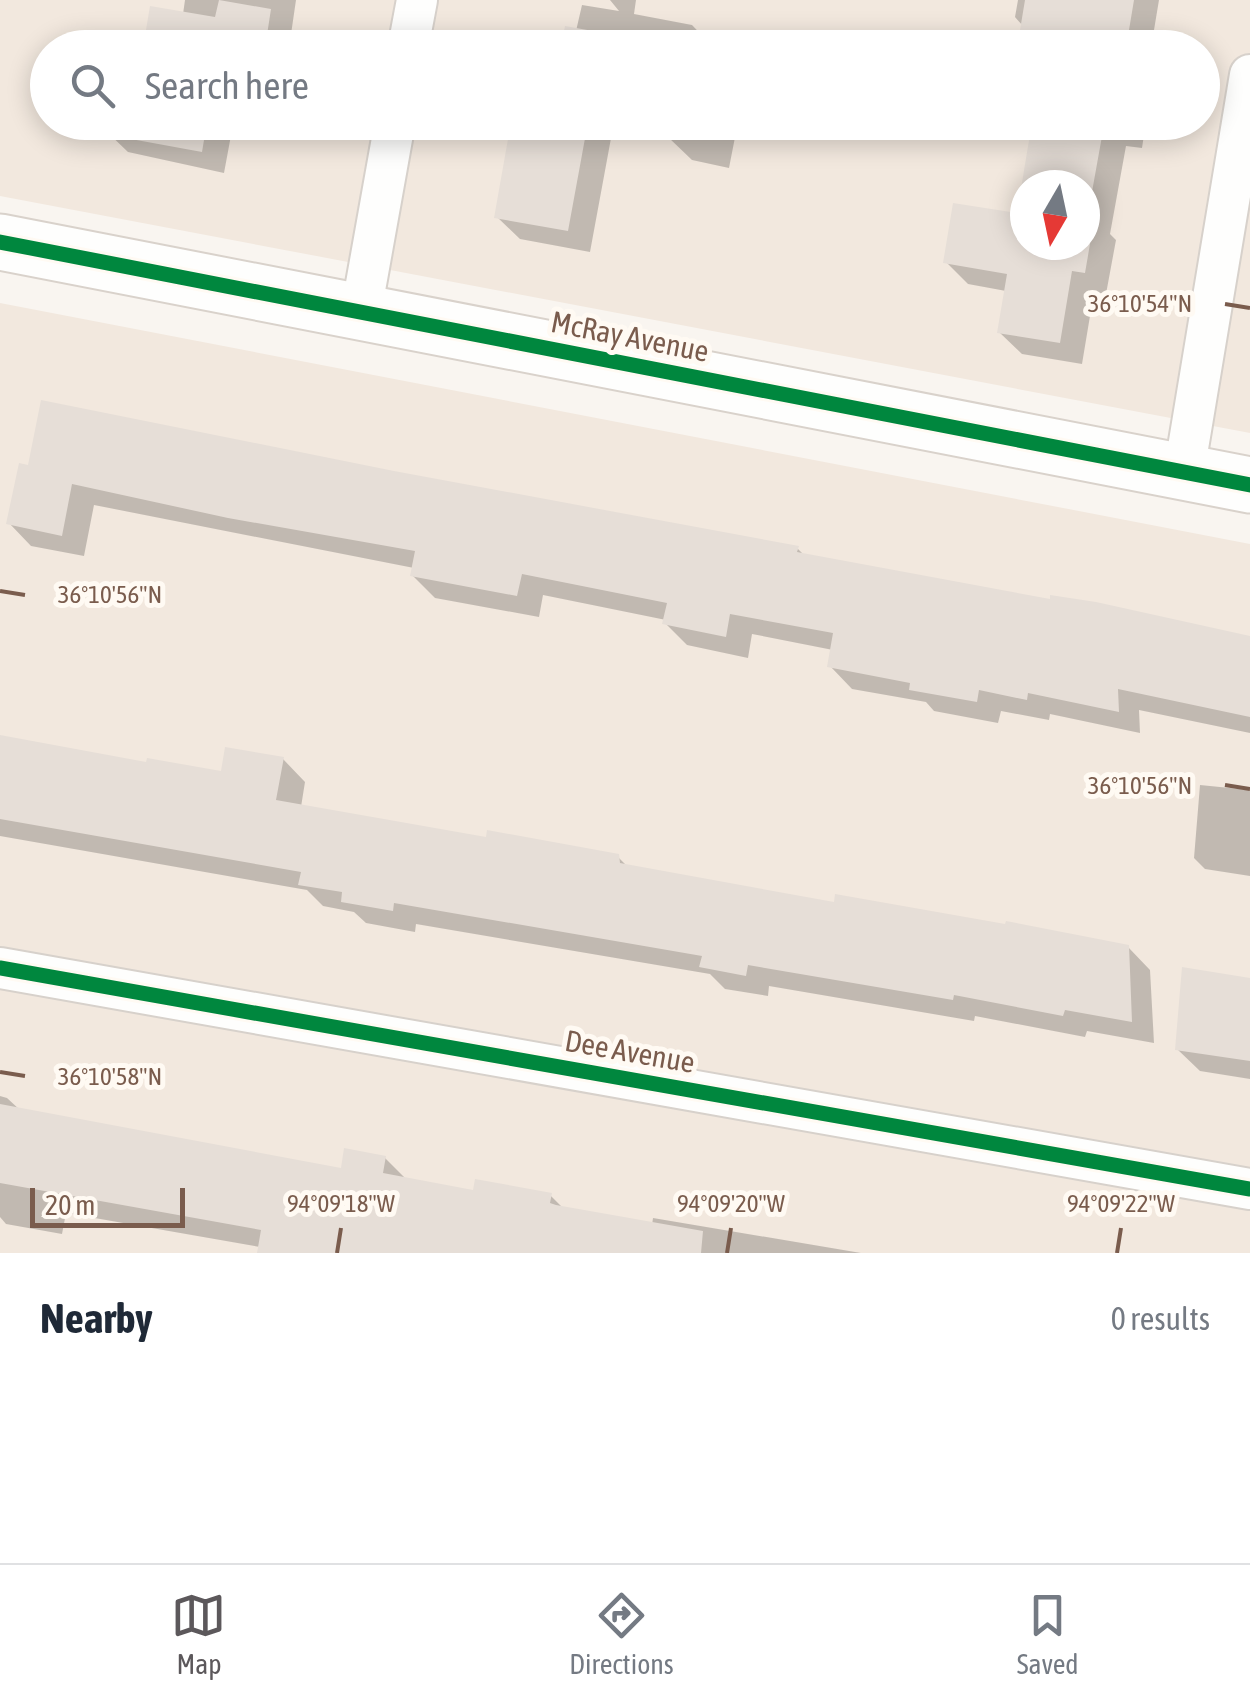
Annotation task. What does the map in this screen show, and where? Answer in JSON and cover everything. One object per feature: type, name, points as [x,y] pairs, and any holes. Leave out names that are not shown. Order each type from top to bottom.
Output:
[{"type":"street","points":[[411,30],[416,0]]},
{"type":"street","points":[[1184,472],[1250,74]]},
{"type":"street","points":[[361,312],[392,140]]},
{"type":"street","name":"McRay Avenue","points":[[0,242],[1250,486]]},
{"type":"street","name":"Dee Avenue","points":[[0,968],[1250,1189]]},
{"type":"shaded area","points":[[0,0],[1250,0],[1250,433],[0,196]]},
{"type":"shaded area","points":[[0,303],[1250,544],[1250,1253],[0,1253]]},
{"type":"building","points":[[219,0],[271,9],[268,30],[146,30],[150,6],[215,17]]},
{"type":"building","points":[[1025,0],[1134,0],[1129,30],[1020,30]]},
{"type":"building","points":[[136,140],[204,140],[202,152]]},
{"type":"building","points":[[508,140],[585,140],[568,231],[494,218]]},
{"type":"building","points":[[1029,140],[1101,140],[1096,170],[1024,170]]},
{"type":"building","points":[[953,203],[1010,212],[1010,260],[1087,260],[1085,273],[1072,271],[1060,343],[997,333],[1007,274],[943,263]]},
{"type":"building","points":[[41,400],[799,546],[797,552],[1050,599],[1050,595],[1096,602],[1250,636],[1250,717],[1118,689],[1119,712],[1028,693],[1027,700],[979,690],[977,702],[909,690],[910,683],[827,667],[833,633],[730,614],[726,637],[662,624],[667,603],[522,574],[517,596],[410,576],[415,551],[228,518],[72,484],[62,536],[6,524],[19,463],[28,465]]},
{"type":"building","points":[[0,735],[146,762],[147,758],[221,771],[225,747],[284,757],[276,800],[486,837],[487,830],[619,854],[620,863],[834,902],[835,894],[1129,945],[1132,1022],[1065,1010],[1063,1016],[954,995],[953,1000],[748,965],[746,976],[699,967],[702,956],[394,903],[393,911],[341,902],[342,892],[298,885],[301,872],[0,819]]},
{"type":"building","points":[[1182,967],[1250,978],[1250,1061],[1175,1050]]},
{"type":"building","points":[[0,1104],[341,1168],[344,1148],[386,1156],[383,1173],[473,1190],[475,1179],[552,1193],[550,1203],[556,1205],[703,1231],[701,1253],[257,1253],[261,1230],[0,1183]]},
{"type":"cycle path","points":[[0,242],[1250,485]]},
{"type":"cycle path","points":[[0,968],[1250,1189]]}]
